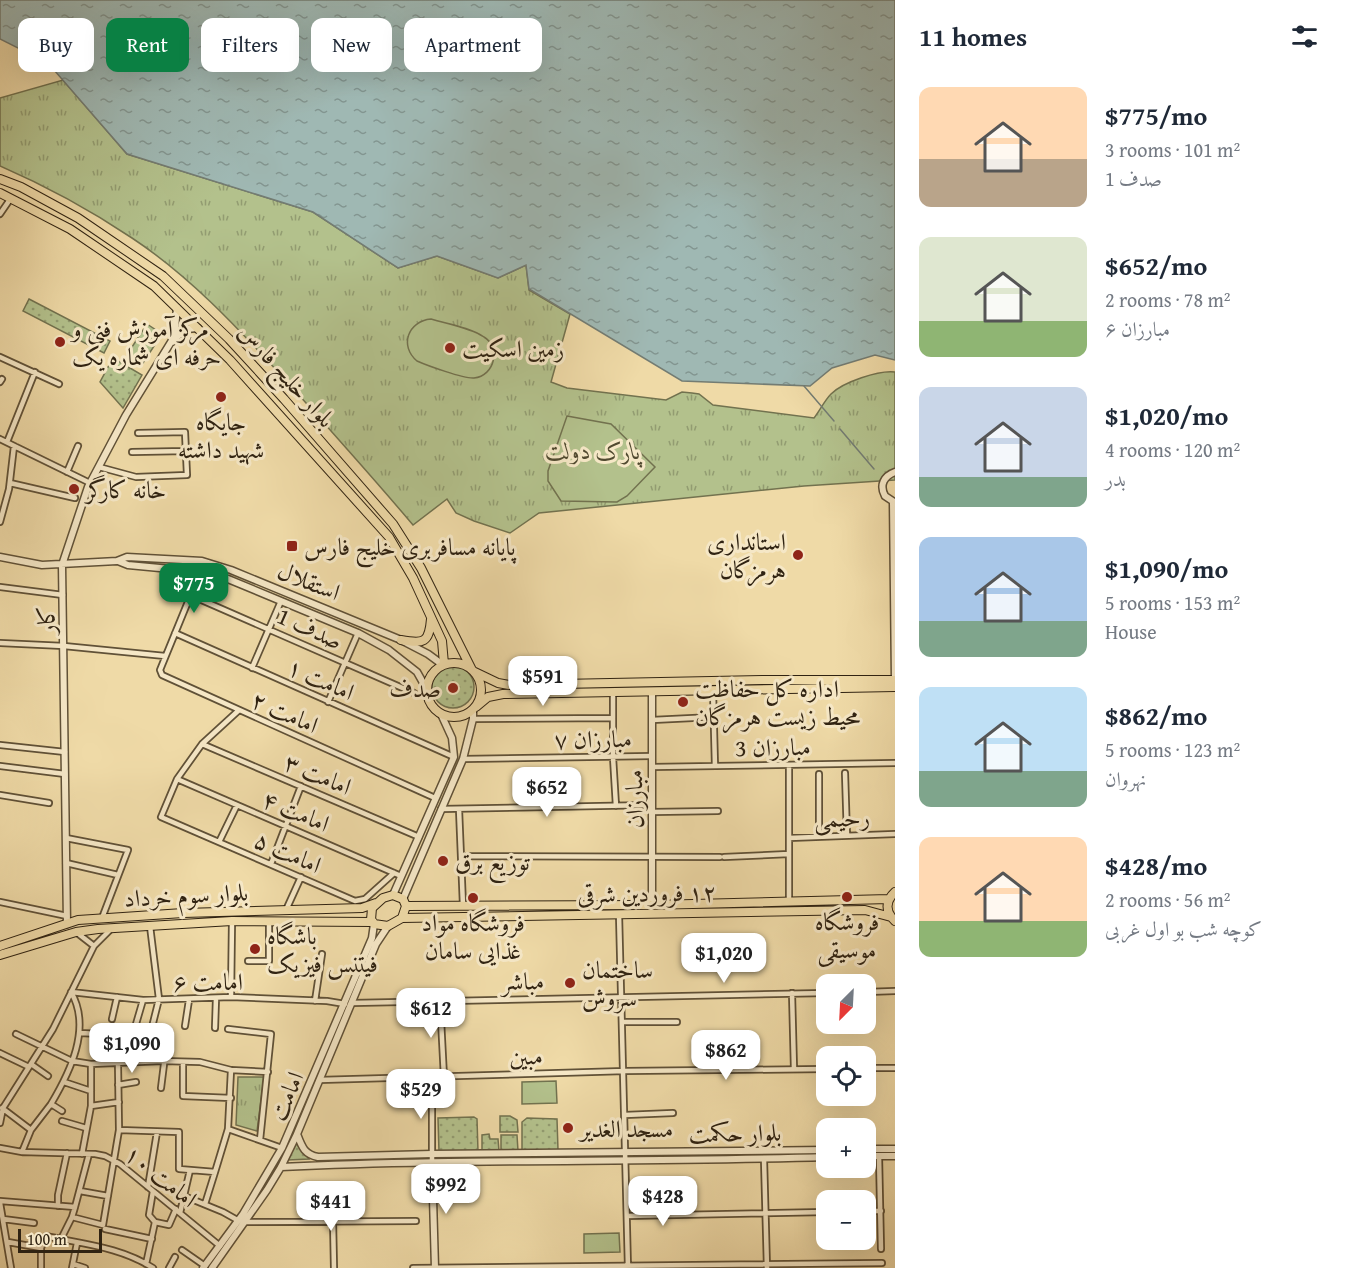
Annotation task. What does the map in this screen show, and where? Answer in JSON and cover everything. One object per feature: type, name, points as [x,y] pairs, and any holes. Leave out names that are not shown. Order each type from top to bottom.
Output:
[{"type":"main road","name":"بلوار خلیج فارس","points":[[0,179],[21,187],[78,218],[163,276],[229,339],[393,524],[421,568],[473,671]]},
{"type":"main road","name":"بلوار خلیج فارس","points":[[0,194],[70,229],[154,286],[198,328],[292,427],[388,537],[412,578],[442,641],[443,665]]},
{"type":"main road","points":[[401,640],[420,642],[427,639],[431,618]]},
{"type":"main road","points":[[895,687],[495,694],[488,697],[474,712],[461,717],[447,717],[431,706],[426,688],[432,673],[443,665],[459,663],[506,685],[895,680],[895,687],[895,695]]},
{"type":"main road","points":[[473,671],[480,680],[481,690],[474,712]]},
{"type":"main road","points":[[893,919],[887,907],[895,884]]},
{"type":"main road","points":[[393,895],[404,903],[402,918],[388,926],[374,923],[370,912],[376,903],[393,895]]},
{"type":"main road","name":"١٢ فروردین شرقی","points":[[404,903],[424,907],[652,905],[863,901],[891,896]]},
{"type":"main road","points":[[863,901],[869,906],[865,910]]},
{"type":"main road","name":"بلوار سوم خرداد","points":[[0,946],[67,920],[183,913],[346,909],[362,908],[376,903]]},
{"type":"main road","points":[[424,907],[418,913],[425,917]]},
{"type":"main road","points":[[346,909],[352,914],[350,921]]},
{"type":"main road","name":"١٢ فروردین شرقی","points":[[402,918],[865,910],[893,919]]},
{"type":"main road","name":"بلوار سوم خرداد","points":[[0,955],[76,932],[113,928],[232,921],[374,923]]},
{"type":"street","points":[[0,214],[11,198]]},
{"type":"street","points":[[171,342],[176,328],[177,308]]},
{"type":"street","points":[[171,342],[186,329],[198,328]]},
{"type":"street","name":"کار","points":[[67,920],[62,565],[75,520],[90,483],[126,415],[171,342]]},
{"type":"street","points":[[0,357],[59,384]]},
{"type":"street","points":[[7,442],[35,372]]},
{"type":"street","points":[[99,467],[136,477],[187,475],[185,432],[138,433]]},
{"type":"street","points":[[0,439],[90,483]]},
{"type":"street","points":[[0,522],[10,483],[14,446]]},
{"type":"street","points":[[67,472],[78,446]]},
{"type":"street","points":[[132,452],[186,451]]},
{"type":"street","points":[[895,472],[886,477],[882,486],[885,496],[894,502],[895,680]]},
{"type":"street","points":[[10,483],[75,498]]},
{"type":"street","name":"استقلال","points":[[0,556],[42,566],[117,561],[128,557],[202,561],[242,574],[401,640],[443,665]]},
{"type":"street","name":"استقلال","points":[[117,561],[128,565],[208,573],[228,579],[358,633],[389,650],[417,672],[426,688]]},
{"type":"street","points":[[193,571],[194,586]]},
{"type":"street","points":[[0,643],[64,646],[165,656],[194,586],[208,573]]},
{"type":"street","points":[[0,587],[63,595]]},
{"type":"street","name":"صدف 1","points":[[190,595],[414,693]]},
{"type":"street","points":[[252,668],[281,601]]},
{"type":"street","name":"امامت ۱","points":[[175,633],[454,757]]},
{"type":"street","points":[[328,702],[358,633]]},
{"type":"street","name":"امامت ۲","points":[[165,656],[160,670],[162,675],[435,798]]},
{"type":"street","points":[[713,691],[715,766]]},
{"type":"street","name":"مبارزان","points":[[652,692],[654,856],[652,905]]},
{"type":"street","points":[[613,693],[616,806]]},
{"type":"street","points":[[177,779],[202,744],[238,711]]},
{"type":"street","points":[[404,903],[463,759],[474,712],[613,718]]},
{"type":"street","points":[[393,895],[398,875],[454,757],[453,738],[441,714]]},
{"type":"street","points":[[652,720],[714,717]]},
{"type":"street","points":[[454,748],[458,741],[461,741],[464,743],[465,752]]},
{"type":"street","name":"امامت ۳","points":[[202,744],[418,837]]},
{"type":"street","points":[[0,745],[65,752]]},
{"type":"street","name":"مبارزان ۷","points":[[463,759],[652,756]]},
{"type":"street","name":"مبارزان 3","points":[[652,767],[895,763]]},
{"type":"street","points":[[0,766],[65,774]]},
{"type":"street","points":[[789,766],[789,902]]},
{"type":"street","points":[[845,773],[847,836]]},
{"type":"street","points":[[819,774],[819,837]]},
{"type":"street","name":"امامت ۴","points":[[177,779],[398,875]]},
{"type":"street","name":"امامت ۵","points":[[177,779],[161,817],[355,901],[365,899],[398,875]]},
{"type":"street","points":[[272,864],[301,786]]},
{"type":"street","points":[[0,795],[49,803]]},
{"type":"street","points":[[219,842],[237,805]]},
{"type":"street","points":[[441,809],[616,806],[718,811]]},
{"type":"street","points":[[459,809],[463,906]]},
{"type":"street","name":"رحیمی","points":[[789,838],[895,834]]},
{"type":"street","points":[[66,838],[128,850],[102,919]]},
{"type":"street","points":[[461,856],[722,857],[789,854]]},
{"type":"street","points":[[66,863],[118,875]]},
{"type":"street","points":[[286,910],[301,877]]},
{"type":"street","points":[[0,902],[67,920]]},
{"type":"street","points":[[619,913],[625,1071],[628,1267]]},
{"type":"street","points":[[231,998],[232,921]]},
{"type":"street","points":[[248,961],[269,961],[269,921]]},
{"type":"street","name":"امامت","points":[[207,1267],[281,1167],[320,1080],[372,938],[374,923]]},
{"type":"street","points":[[150,926],[159,999],[151,1031]]},
{"type":"street","name":"امامت","points":[[207,1267],[220,1246],[242,1221],[263,1184],[282,1148],[376,944],[388,926]]},
{"type":"street","points":[[0,1124],[1,1108],[42,1048],[94,946],[113,928]]},
{"type":"street","points":[[76,932],[94,946]]},
{"type":"street","points":[[315,1001],[322,954]]},
{"type":"street","points":[[876,992],[895,991]]},
{"type":"street","points":[[22,1152],[31,1130],[64,1082],[72,1061],[79,1033],[77,1003],[71,992]]},
{"type":"street","name":"امامت ۶","points":[[71,992],[143,1000],[231,998],[348,1003]]},
{"type":"street","points":[[792,993],[794,1069]]},
{"type":"street","name":"مباشر","points":[[348,1003],[816,993]]},
{"type":"street","points":[[112,1019],[117,998]]},
{"type":"street","points":[[215,1028],[216,998]]},
{"type":"street","points":[[136,1024],[143,1000]]},
{"type":"street","points":[[185,1026],[189,1000]]},
{"type":"street","points":[[440,1001],[444,1077]]},
{"type":"street","points":[[623,1023],[676,1022]]},
{"type":"street","points":[[228,1029],[271,1034],[260,1140]]},
{"type":"street","points":[[79,1033],[126,1035]]},
{"type":"street","points":[[16,1034],[72,1061],[91,1064],[200,1062],[231,1070],[268,1072]]},
{"type":"street","points":[[161,1089],[167,1040]]},
{"type":"street","points":[[0,1053],[48,1076]]},
{"type":"street","points":[[183,1062],[183,1096],[231,1098]]},
{"type":"street","points":[[82,1154],[91,1106],[91,1064]]},
{"type":"street","points":[[72,1217],[103,1225],[119,1130],[118,1064]]},
{"type":"street","points":[[876,1068],[895,1068]]},
{"type":"street","name":"مبین","points":[[320,1080],[625,1071],[816,1069]]},
{"type":"street","points":[[205,1204],[228,1129],[231,1070]]},
{"type":"street","points":[[432,1077],[435,1268]]},
{"type":"street","points":[[64,1082],[91,1091]]},
{"type":"street","points":[[118,1085],[136,1083]]},
{"type":"street","points":[[91,1106],[119,1102]]},
{"type":"street","points":[[51,1104],[62,1111]]},
{"type":"street","points":[[1,1108],[31,1130]]},
{"type":"street","points":[[625,1115],[673,1113]]},
{"type":"street","points":[[62,1121],[86,1128]]},
{"type":"street","points":[[228,1129],[282,1148]]},
{"type":"street","points":[[119,1130],[179,1132],[179,1169],[215,1172]]},
{"type":"street","points":[[148,1187],[157,1132]]},
{"type":"street","name":"بلوار حکمت","points":[[297,1134],[309,1155],[318,1157],[816,1150]]},
{"type":"street","name":"امامت ۱۰","points":[[0,1148],[22,1152],[89,1154],[115,1160],[220,1246]]},
{"type":"street","points":[[876,1149],[895,1149]]},
{"type":"street","points":[[58,1206],[58,1195],[67,1154]]},
{"type":"street","points":[[61,1239],[72,1217],[89,1154]]},
{"type":"street","points":[[881,1249],[879,1156],[895,1156]]},
{"type":"street","name":"بلوار حکمت","points":[[281,1167],[816,1157]]},
{"type":"street","points":[[764,1159],[767,1266]]},
{"type":"street","points":[[180,1214],[190,1170]]},
{"type":"street","points":[[80,1191],[108,1197]]},
{"type":"street","points":[[153,1191],[149,1215],[155,1222],[168,1225],[176,1209]]},
{"type":"street","points":[[184,1196],[242,1221],[416,1221]]},
{"type":"street","points":[[11,1268],[0,1202],[75,1207]]},
{"type":"street","points":[[627,1216],[816,1212]]},
{"type":"street","points":[[2,1219],[34,1223]]},
{"type":"street","points":[[333,1221],[334,1268]]},
{"type":"street","points":[[146,1263],[155,1222]]},
{"type":"street","points":[[105,1229],[152,1239]]},
{"type":"street","points":[[41,1268],[41,1248],[46,1236],[99,1246],[146,1263],[153,1268]]},
{"type":"street","points":[[8,1242],[41,1248]]},
{"type":"street","points":[[77,1243],[72,1266],[85,1268]]},
{"type":"street","points":[[182,1250],[207,1267]]},
{"type":"street","points":[[169,1268],[175,1257]]},
{"type":"street","points":[[412,1268],[882,1263]]},
{"type":"green space","name":"پارک دولت","points":[[63,80],[127,154],[313,212],[398,268],[437,256],[498,278],[526,265],[529,290],[570,314],[551,382],[567,388],[666,400],[682,392],[692,393],[699,394],[713,405],[814,418],[829,396],[844,385],[871,375],[895,372],[895,480],[804,486],[539,513],[510,533],[456,513],[447,499],[413,525],[280,374],[192,284],[153,252],[100,218],[51,190],[0,166],[0,98]]},
{"type":"green space","points":[[29,299],[110,341],[104,353],[23,311]]},
{"type":"green space","name":"زمین اسکیت","points":[[431,319],[458,326],[484,337],[493,347],[494,354],[491,367],[487,372],[481,376],[469,378],[417,361],[408,348],[409,335],[417,324]]},
{"type":"green space","points":[[147,324],[162,334],[143,363],[128,353]]},
{"type":"green space","points":[[113,358],[142,375],[123,408],[100,382]]},
{"type":"green space","name":"پارک دولت","points":[[567,416],[611,424],[655,467],[627,496],[617,502],[561,501],[548,481],[548,471]]},
{"type":"green space","points":[[453,666],[468,672],[474,687],[468,702],[453,708],[438,702],[432,687],[438,672]]},
{"type":"green space","points":[[238,1077],[264,1077],[257,1131],[236,1125]]},
{"type":"green space","points":[[556,1081],[557,1103],[522,1104],[522,1082]]},
{"type":"green space","points":[[500,1116],[510,1116],[517,1120],[518,1132],[500,1132]]},
{"type":"green space","points":[[474,1117],[477,1119],[478,1151],[439,1152],[438,1118]]},
{"type":"green space","points":[[527,1118],[557,1119],[558,1150],[522,1151],[522,1122]]},
{"type":"green space","points":[[489,1134],[490,1139],[498,1139],[499,1151],[482,1151],[482,1135]]},
{"type":"green space","points":[[501,1135],[517,1135],[518,1151],[501,1151]]},
{"type":"green space","points":[[296,1143],[309,1159],[288,1160]]},
{"type":"green space","points":[[619,1233],[620,1252],[584,1253],[584,1234]]},
{"type":"water","points":[[0,0],[895,0],[895,360],[875,355],[832,368],[810,386],[682,381],[529,289],[526,265],[498,278],[437,256],[398,268],[313,212],[127,154],[56,72],[94,72],[94,18],[18,18],[18,48],[0,39]]},
{"type":"waterway","points":[[804,386],[834,421]]},
{"type":"waterway","points":[[840,429],[874,469]]},
{"type":"place","name":"مرکز آموزش فنی و حرفه ای شماره یک","points":[[60,342]]},
{"type":"place","name":"زمین اسکیت","points":[[450,348]]},
{"type":"place","name":"جایگاه شهید داشته","points":[[221,397]]},
{"type":"place","name":"خانه کارگر","points":[[74,489]]},
{"type":"place","name":"پایانه مسافربری خلیج فارس","points":[[292,546]]},
{"type":"place","name":"استانداری هرمزگان","points":[[798,555]]},
{"type":"place","name":"صدف","points":[[453,688]]},
{"type":"place","name":"اداره کل حفاظت محیط زیست هرمزگان","points":[[683,702]]},
{"type":"place","name":"توزیع برق","points":[[443,861]]},
{"type":"place","name":"فروشگاه موسیقی","points":[[847,897]]},
{"type":"place","name":"فروشگاه مواد غذایی سامان","points":[[473,898]]},
{"type":"place","name":"باشگاه فیتنس فیزیک","points":[[255,949]]},
{"type":"place","name":"ساختمان سروش","points":[[570,983]]},
{"type":"place","name":"مسجد الغدیر","points":[[568,1128]]}]
